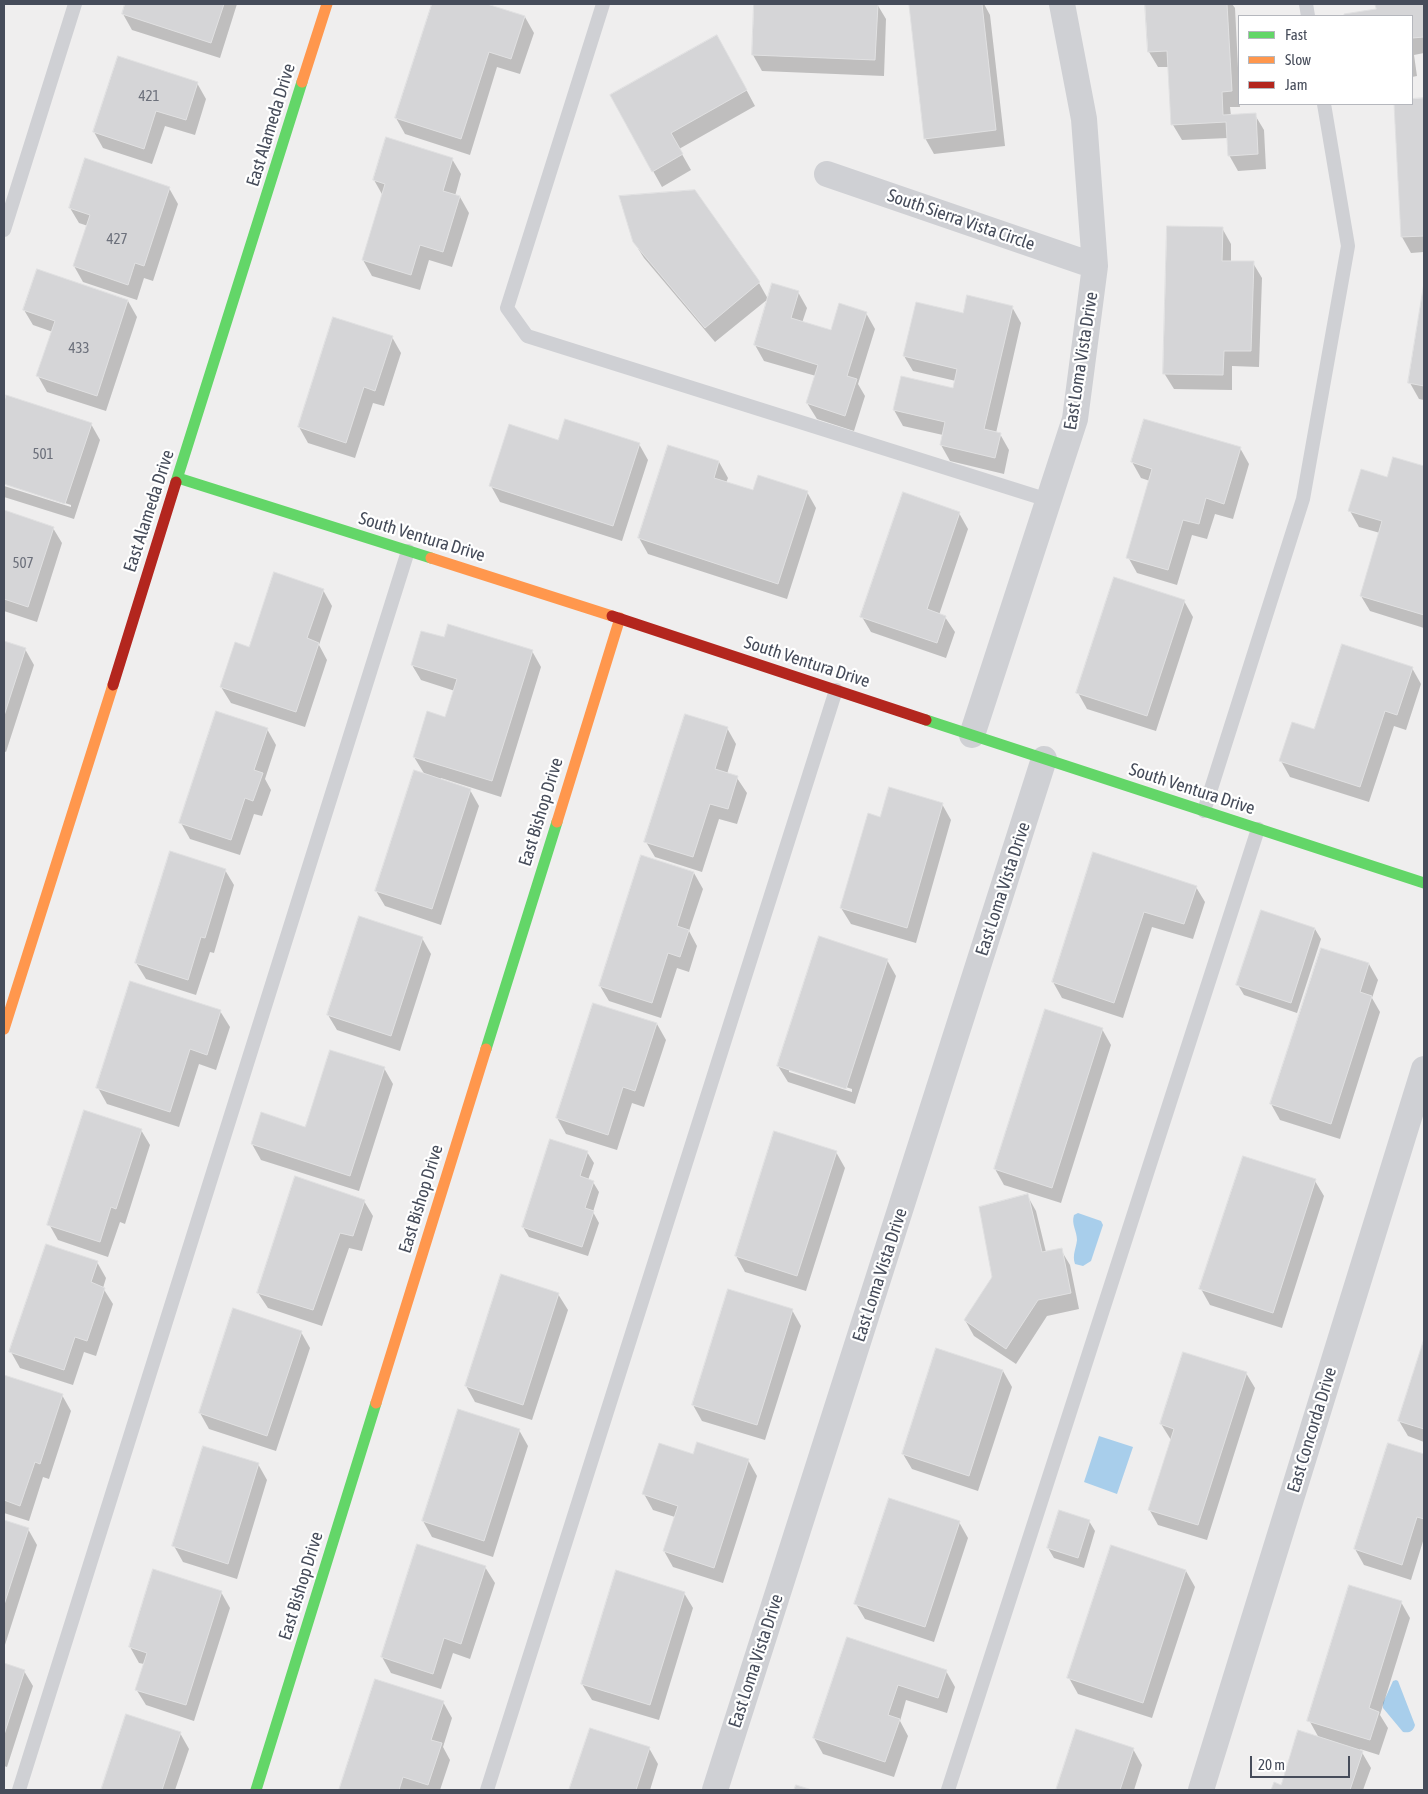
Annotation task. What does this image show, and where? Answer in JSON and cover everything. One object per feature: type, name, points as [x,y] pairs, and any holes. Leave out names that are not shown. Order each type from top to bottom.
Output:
[{"type":"street","name":"East Alameda Drive","points":[[4,1029],[327,4]]},
{"type":"street","name":"East Loma Vista Drive","points":[[972,735],[1074,419],[1095,266],[1084,119],[1062,4]]},
{"type":"street","name":"South Sierra Vista Circle","points":[[827,174],[1095,266]]},
{"type":"street","name":"South Ventura Drive","points":[[178,478],[620,618],[1204,812],[1424,882]]},
{"type":"street","name":"East Bishop Drive","points":[[256,1790],[620,618]]},
{"type":"street","name":"East Loma Vista Drive","points":[[715,1790],[1044,759]]},
{"type":"street","name":"East Concorda Drive","points":[[1201,1790],[1424,1069]]},
{"type":"lane","points":[[4,230],[75,4]]},
{"type":"lane","points":[[603,4],[507,308],[528,336],[1048,500]]},
{"type":"lane","points":[[1204,812],[1304,499],[1348,246],[1324,105]]},
{"type":"lane","points":[[19,1790],[408,551]]},
{"type":"lane","points":[[487,1790],[836,690]]},
{"type":"lane","points":[[948,1790],[1258,829]]},
{"type":"water","points":[[1078,1213],[1101,1221],[1103,1225],[1091,1261],[1083,1266],[1075,1264],[1074,1261],[1077,1240],[1073,1218]]},
{"type":"water","points":[[1099,1436],[1133,1447],[1117,1494],[1084,1482]]},
{"type":"water","points":[[1396,1680],[1415,1725],[1412,1731],[1409,1732],[1403,1732],[1383,1708],[1383,1703],[1393,1681]]},
{"type":"building","points":[[125,4],[224,4],[211,43],[122,14]]},
{"type":"building","points":[[432,4],[487,4],[525,16],[511,59],[489,52],[461,139],[395,118]]},
{"type":"building","points":[[754,4],[878,4],[875,60],[752,55]]},
{"type":"building","points":[[982,4],[996,130],[924,139],[909,5]]},
{"type":"building","points":[[1145,4],[1227,4],[1232,91],[1222,92],[1223,115],[1256,113],[1258,154],[1228,156],[1226,122],[1171,125],[1167,51],[1148,52]]},
{"type":"building","points":[[1375,4],[1424,4],[1424,37],[1413,38],[1413,15],[1344,15],[1376,9]]},
{"type":"building","points":[[717,35],[747,90],[671,133],[683,154],[652,172],[610,95]]},
{"type":"building","points":[[118,56],[198,82],[186,120],[156,111],[144,149],[93,132]]},
{"type":"building","points":[[1424,98],[1424,236],[1401,237],[1394,105],[1413,105],[1413,99]]},
{"type":"building","points":[[386,137],[453,158],[443,191],[460,196],[443,252],[420,245],[411,275],[362,260],[385,184],[373,180]]},
{"type":"building","points":[[85,158],[170,187],[144,266],[135,263],[128,285],[73,266],[90,215],[69,208]]},
{"type":"building","points":[[695,190],[760,282],[705,328],[633,242],[619,196]]},
{"type":"building","points":[[1167,226],[1223,227],[1222,261],[1254,261],[1251,351],[1224,351],[1223,375],[1163,374]]},
{"type":"building","points":[[37,269],[128,300],[97,396],[36,376],[55,321],[23,310]]},
{"type":"building","points":[[772,283],[799,291],[791,318],[831,330],[839,303],[867,312],[847,376],[857,379],[845,416],[806,403],[818,365],[754,345]]},
{"type":"building","points":[[1424,283],[1424,386],[1408,383]]},
{"type":"building","points":[[967,295],[1013,306],[984,429],[1001,433],[995,458],[940,445],[945,422],[893,410],[901,376],[953,388],[957,369],[903,356],[916,302],[963,313]]},
{"type":"building","points":[[333,317],[393,336],[375,391],[364,387],[346,443],[298,427]]},
{"type":"building","points":[[6,395],[92,423],[65,504],[4,484],[4,403]]},
{"type":"building","points":[[565,419],[640,443],[613,526],[489,486],[509,424],[558,440]]},
{"type":"building","points":[[1144,419],[1241,447],[1224,504],[1206,498],[1199,524],[1183,520],[1168,570],[1126,558],[1152,469],[1131,462]]},
{"type":"building","points":[[668,445],[719,461],[714,478],[753,490],[758,475],[808,491],[778,584],[638,538]]},
{"type":"building","points":[[1393,457],[1424,466],[1424,615],[1360,596],[1382,521],[1348,511],[1361,469],[1387,477]]},
{"type":"building","points":[[903,492],[960,512],[927,609],[946,616],[937,643],[860,617]]},
{"type":"building","points":[[4,510],[54,527],[28,607],[4,599]]},
{"type":"building","points":[[274,572],[324,589],[307,638],[319,643],[296,712],[220,687],[235,642],[249,647]]},
{"type":"building","points":[[1114,577],[1185,600],[1147,716],[1076,693]]},
{"type":"building","points":[[448,624],[533,650],[492,781],[413,757],[427,711],[445,717],[457,679],[411,665],[421,631],[444,637]]},
{"type":"building","points":[[4,641],[26,648],[4,716]]},
{"type":"building","points":[[1342,644],[1413,667],[1397,715],[1385,711],[1360,787],[1279,761],[1292,722],[1314,729]]},
{"type":"building","points":[[216,711],[268,728],[254,770],[263,773],[253,801],[245,798],[231,840],[179,823]]},
{"type":"building","points":[[685,714],[728,727],[715,769],[738,776],[728,809],[710,804],[693,857],[644,842]]},
{"type":"building","points":[[414,770],[471,789],[432,909],[375,891]]},
{"type":"building","points":[[889,787],[943,803],[907,928],[840,908],[868,813],[880,817]]},
{"type":"building","points":[[170,851],[226,869],[205,938],[201,937],[188,980],[135,963]]},
{"type":"building","points":[[1093,852],[1197,886],[1184,924],[1144,912],[1114,1003],[1052,982]]},
{"type":"building","points":[[641,855],[694,872],[677,926],[689,930],[680,957],[668,953],[652,1003],[599,986]]},
{"type":"building","points":[[1261,910],[1315,928],[1291,1003],[1236,985]]},
{"type":"building","points":[[359,916],[423,937],[391,1036],[327,1015]]},
{"type":"building","points":[[819,936],[888,959],[846,1089],[777,1066]]},
{"type":"building","points":[[1321,948],[1369,963],[1360,992],[1372,996],[1331,1124],[1270,1104]]},
{"type":"building","points":[[130,981],[221,1010],[207,1055],[190,1049],[170,1112],[96,1088]]},
{"type":"building","points":[[593,1003],[657,1023],[635,1091],[623,1087],[608,1135],[556,1118]]},
{"type":"building","points":[[1045,1009],[1103,1028],[1052,1188],[994,1169]]},
{"type":"building","points":[[330,1050],[385,1067],[350,1176],[251,1144],[261,1112],[305,1127]]},
{"type":"building","points":[[84,1110],[142,1129],[116,1209],[111,1207],[100,1242],[47,1225]]},
{"type":"building","points":[[774,1131],[837,1151],[797,1276],[735,1256]]},
{"type":"building","points":[[550,1139],[588,1151],[580,1176],[594,1181],[585,1208],[594,1211],[582,1247],[522,1227]]},
{"type":"building","points":[[1243,1156],[1316,1179],[1273,1313],[1199,1289]]},
{"type":"building","points":[[295,1176],[365,1200],[353,1236],[340,1233],[313,1310],[257,1293]]},
{"type":"building","points":[[1028,1194],[1042,1252],[1062,1248],[1071,1293],[1038,1300],[1006,1349],[964,1320],[992,1277],[979,1207]]},
{"type":"building","points":[[46,1244],[98,1261],[91,1282],[105,1288],[87,1341],[75,1337],[64,1370],[9,1352]]},
{"type":"building","points":[[501,1274],[559,1293],[523,1405],[465,1386]]},
{"type":"building","points":[[728,1289],[793,1309],[757,1425],[692,1405]]},
{"type":"building","points":[[233,1308],[302,1331],[267,1436],[199,1413]]},
{"type":"building","points":[[1424,1339],[1424,1429],[1398,1421]]},
{"type":"building","points":[[936,1348],[1003,1370],[969,1476],[902,1454]]},
{"type":"building","points":[[1183,1352],[1247,1372],[1198,1525],[1148,1510],[1174,1429],[1160,1424]]},
{"type":"building","points":[[4,1375],[63,1394],[40,1464],[35,1462],[20,1506],[4,1500]]},
{"type":"building","points":[[458,1409],[520,1429],[484,1541],[422,1521]]},
{"type":"building","points":[[697,1442],[749,1459],[714,1568],[663,1551],[678,1506],[642,1494],[659,1443],[693,1454]]},
{"type":"building","points":[[1388,1443],[1424,1454],[1424,1519],[1417,1517],[1402,1565],[1354,1549]]},
{"type":"building","points":[[203,1446],[259,1463],[228,1564],[172,1546]]},
{"type":"building","points":[[889,1498],[960,1521],[925,1627],[854,1604]]},
{"type":"building","points":[[1059,1510],[1090,1520],[1078,1558],[1047,1548]]},
{"type":"building","points":[[4,1520],[29,1528],[4,1605]]},
{"type":"building","points":[[417,1544],[486,1566],[461,1644],[444,1638],[433,1674],[381,1657]]},
{"type":"building","points":[[1111,1545],[1186,1570],[1143,1703],[1067,1678]]},
{"type":"building","points":[[153,1569],[222,1591],[186,1705],[135,1690],[147,1653],[129,1647]]},
{"type":"building","points":[[616,1570],[685,1592],[650,1705],[581,1684]]},
{"type":"building","points":[[1349,1585],[1402,1601],[1369,1708],[1379,1712],[1370,1740],[1307,1721]]},
{"type":"building","points":[[847,1637],[947,1670],[938,1698],[898,1685],[888,1715],[900,1719],[885,1762],[813,1738]]},
{"type":"building","points":[[4,1663],[25,1670],[4,1735]]},
{"type":"building","points":[[375,1679],[444,1701],[431,1740],[442,1743],[428,1785],[403,1777],[399,1790],[339,1790]]},
{"type":"building","points":[[126,1714],[181,1732],[162,1790],[101,1790]]},
{"type":"building","points":[[590,1728],[650,1747],[636,1790],[569,1790]]},
{"type":"building","points":[[1076,1729],[1134,1748],[1120,1790],[1056,1790]]},
{"type":"building","points":[[1298,1730],[1363,1751],[1350,1790],[1271,1790],[1274,1782],[1281,1785]]},
{"type":"building","points":[[796,1785],[812,1790],[794,1790]]},
{"type":"traffic: fast","points":[[176,482],[302,82]]},
{"type":"traffic: fast","points":[[178,478],[431,558]]},
{"type":"traffic: fast","points":[[926,720],[1424,883]]},
{"type":"traffic: fast","points":[[486,1049],[557,822]]},
{"type":"traffic: fast","points":[[256,1790],[376,1403]]},
{"type":"traffic: slow","points":[[302,82],[327,4]]},
{"type":"traffic: slow","points":[[431,558],[612,616]]},
{"type":"traffic: slow","points":[[557,822],[620,618]]},
{"type":"traffic: slow","points":[[4,1029],[113,685]]},
{"type":"traffic: slow","points":[[376,1403],[486,1049]]},
{"type":"traffic: jam","points":[[113,685],[176,482]]},
{"type":"traffic: jam","points":[[612,616],[926,720]]}]
